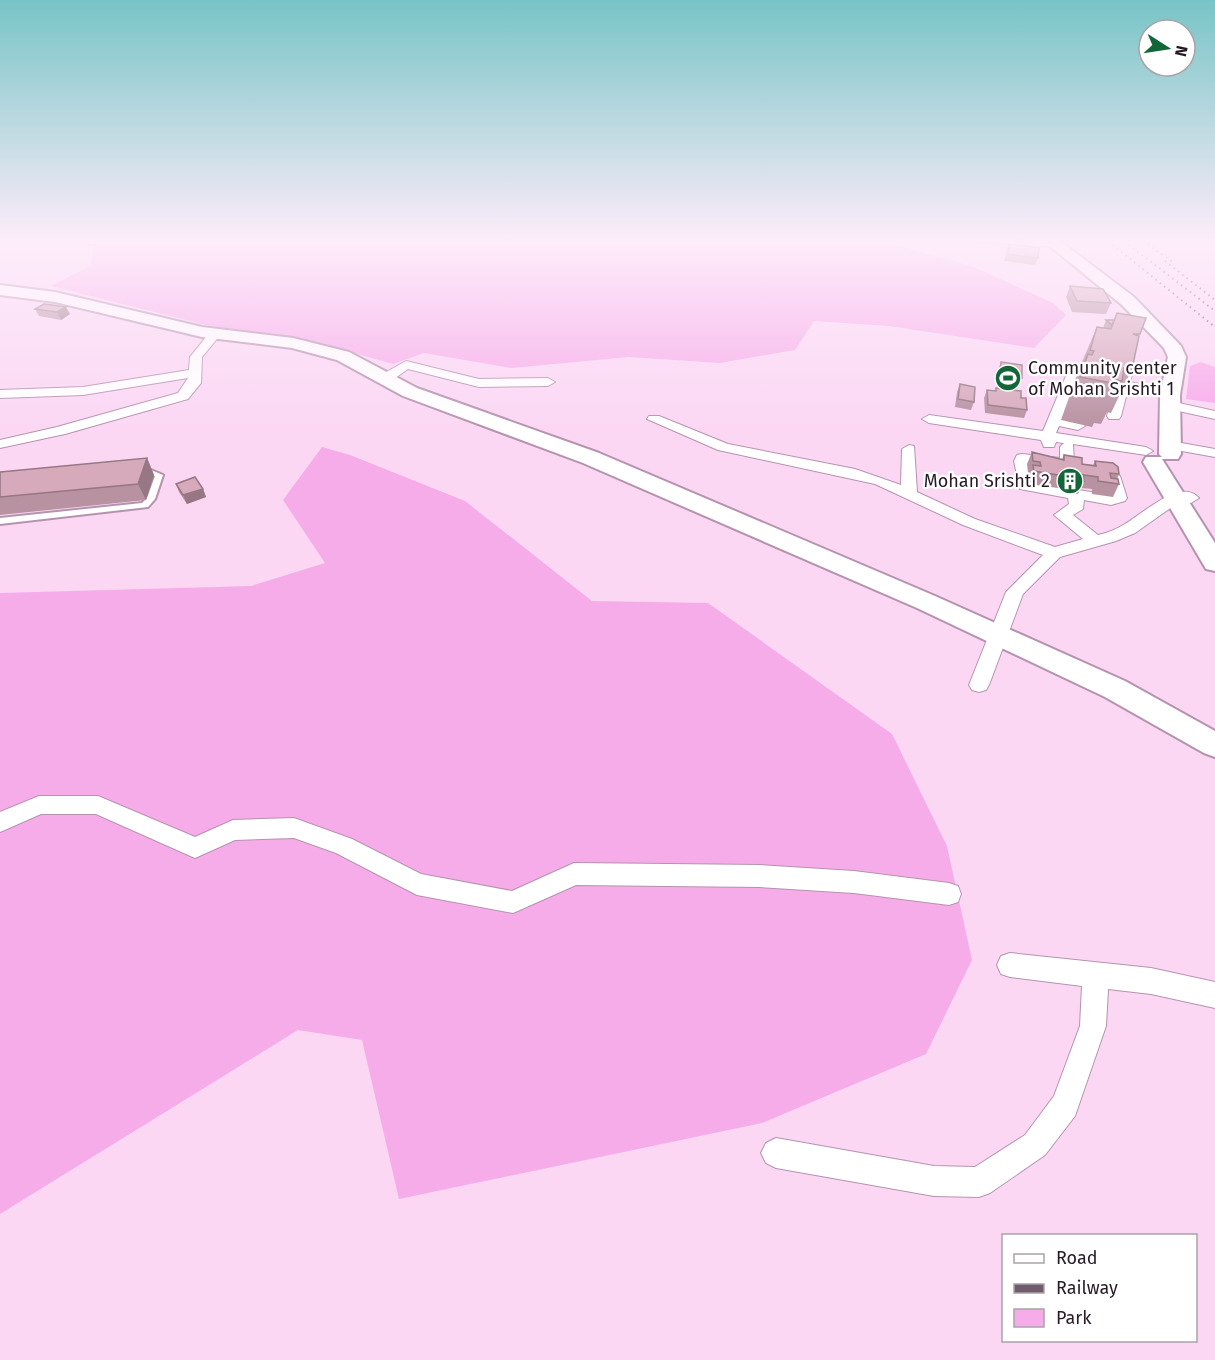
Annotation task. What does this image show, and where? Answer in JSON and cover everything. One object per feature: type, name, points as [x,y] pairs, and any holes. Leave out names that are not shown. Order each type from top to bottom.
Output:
[{"type":"street","points":[[74,301],[215,334],[293,343],[322,349],[360,364],[410,392],[591,458],[926,602],[1115,689],[1215,745]]},
{"type":"street","points":[[1128,301],[1177,357],[1161,455]]},
{"type":"street","points":[[0,444],[172,401],[190,389],[196,373],[196,357],[215,334]]},
{"type":"street","points":[[1162,341],[1154,391],[1161,455],[1215,563]]},
{"type":"street","points":[[1049,440],[1075,369],[1090,367],[1096,352],[1107,352]]},
{"type":"street","points":[[1114,416],[1130,360],[1125,356]]},
{"type":"street","points":[[386,378],[406,365],[479,383],[548,382]]},
{"type":"street","points":[[0,394],[83,391],[196,373]]},
{"type":"street","points":[[1123,384],[1154,391]]},
{"type":"street","points":[[1170,405],[1215,414]]},
{"type":"street","points":[[654,419],[723,447],[796,464],[855,474],[909,493],[969,522],[1054,553]]},
{"type":"street","points":[[1056,421],[1078,426]]},
{"type":"street","points":[[934,423],[1161,455],[1215,466]]},
{"type":"street","points":[[1049,440],[1067,447],[1161,455],[1215,453]]},
{"type":"street","points":[[1021,461],[1025,457],[1067,463],[1067,447]]},
{"type":"street","points":[[909,449],[909,493]]},
{"type":"street","points":[[1021,461],[1110,474],[1115,479],[1120,496],[1111,500],[1027,488],[1024,484],[1021,461]]},
{"type":"street","points":[[1076,495],[1077,506],[1062,515],[1097,542]]},
{"type":"street","points":[[979,685],[1015,591],[1054,553],[1097,542],[1129,529],[1183,497]]},
{"type":"street","points":[[1183,497],[1215,535]]},
{"type":"street","points":[[0,822],[39,805],[98,805],[195,848],[233,830],[294,828],[344,846],[417,885],[513,902],[574,874],[760,876],[854,882],[949,894]]},
{"type":"street","points":[[1010,965],[1151,981],[1215,995]]},
{"type":"street","points":[[776,1153],[934,1181],[979,1182],[1035,1145],[1065,1106],[1084,1056],[1092,1026],[1096,976]]},
{"type":"lane","points":[[0,521],[145,505],[151,499],[159,475],[151,472],[132,474]]},
{"type":"green space","points":[[112,301],[1050,301],[1066,315],[1034,348],[889,326],[814,321],[795,350],[720,363],[629,357],[511,368],[424,353],[393,364],[329,346],[206,325]]},
{"type":"green space","points":[[1201,362],[1215,367],[1215,403],[1186,399],[1190,366]]},
{"type":"green space","points":[[322,447],[350,455],[465,501],[592,601],[708,603],[892,734],[947,846],[972,960],[926,1054],[762,1123],[399,1199],[362,1040],[298,1030],[0,1214],[0,593],[251,586],[325,563],[283,500]]},
{"type":"building","points":[[44,304],[66,307],[57,312],[35,309]]},
{"type":"building","points":[[1117,313],[1146,318],[1140,334],[1133,334],[1139,336],[1132,369],[1124,368],[1122,381],[1112,379],[1112,383],[1080,377],[1088,354],[1092,355],[1094,351],[1090,350],[1097,327],[1111,329]]},
{"type":"building","points":[[1001,362],[1022,365],[1022,378],[1000,374]]},
{"type":"building","points":[[960,384],[975,387],[974,402],[958,399]]},
{"type":"building","points":[[996,388],[1021,391],[1021,398],[1026,398],[1027,410],[988,405],[987,390],[996,391]]},
{"type":"building","points":[[1032,452],[1064,460],[1064,455],[1082,458],[1082,464],[1096,466],[1095,461],[1113,463],[1118,467],[1119,474],[1110,473],[1111,478],[1118,479],[1119,484],[1098,481],[1098,477],[1083,475],[1084,481],[1034,471],[1033,465],[1041,466],[1040,462],[1033,461]]},
{"type":"building","points":[[147,458],[138,484],[0,497],[0,472]]},
{"type":"building","points":[[195,477],[203,489],[183,495],[176,484]]},
{"type":"railway","points":[[1183,301],[1215,327]]},
{"type":"railway","points":[[1203,301],[1215,311]]},
{"type":"place","name":"Community center of Mohan Srishti 1","points":[[1008,378]]},
{"type":"place","name":"Mohan Srishti 2","points":[[1070,481]]}]
